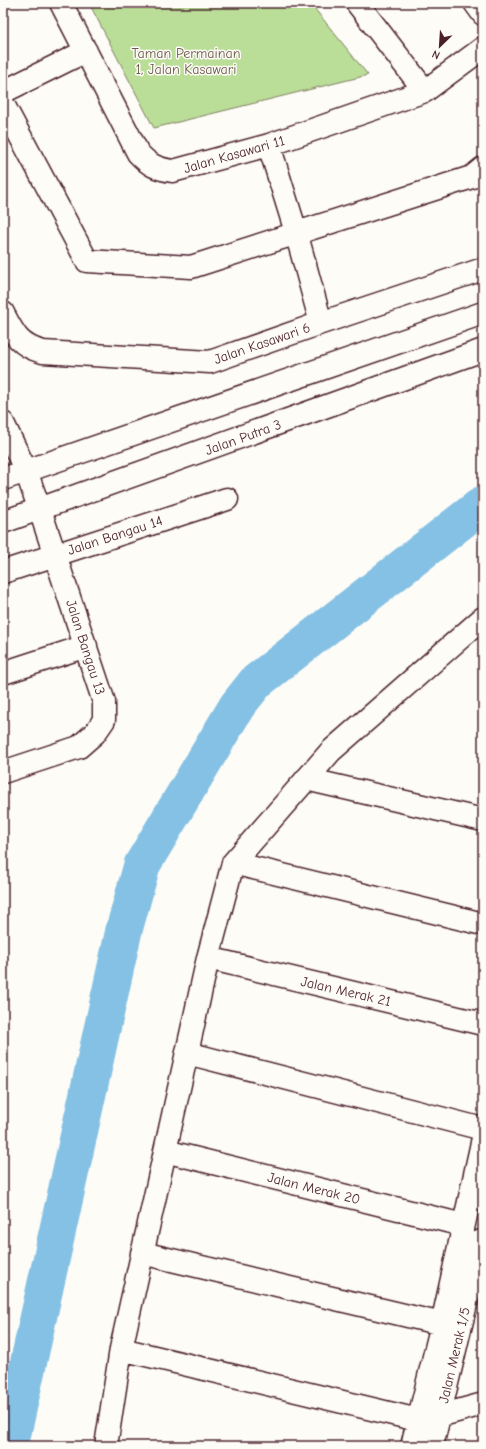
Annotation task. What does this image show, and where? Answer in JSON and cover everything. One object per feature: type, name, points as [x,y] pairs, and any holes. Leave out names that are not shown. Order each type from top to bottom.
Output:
[{"type":"street","name":"Jalan Kasawari 11","points":[[61,3],[138,153],[147,163],[160,170],[173,171],[186,169],[269,145],[425,91],[483,48]]},
{"type":"street","points":[[357,3],[425,91]]},
{"type":"street","points":[[474,3],[483,14]]},
{"type":"street","points":[[3,92],[86,51]]},
{"type":"street","points":[[3,104],[87,261],[191,267],[296,232],[472,177],[483,168]]},
{"type":"street","points":[[269,145],[296,232],[320,323]]},
{"type":"street","name":"Jalan Kasawari 6","points":[[3,313],[15,336],[22,344],[43,352],[210,362],[320,323],[483,269]]},
{"type":"street","points":[[3,479],[483,313]]},
{"type":"street","name":"Jalan Putra 3","points":[[3,522],[483,350]]},
{"type":"street","name":"Jalan Bangau 13","points":[[3,424],[26,471],[104,702],[104,720],[95,733],[79,747],[3,772]]},
{"type":"street","name":"Jalan Bangau 14","points":[[3,572],[227,499]]},
{"type":"street","points":[[106,1446],[121,1349],[208,958],[233,863],[331,751],[483,618]]},
{"type":"street","points":[[3,673],[86,646]]},
{"type":"street","points":[[306,779],[483,820]]},
{"type":"street","points":[[233,863],[483,924]]},
{"type":"street","name":"Jalan Merak 21","points":[[208,958],[483,1024]]},
{"type":"street","points":[[187,1053],[483,1129]]},
{"type":"street","points":[[412,1446],[429,1418],[442,1324],[483,1138]]},
{"type":"street","name":"Jalan Merak 20","points":[[165,1151],[463,1225]]},
{"type":"street","name":"Jalan Merak 1/5","points":[[432,1446],[429,1418],[481,1241]]},
{"type":"street","points":[[142,1253],[442,1324]]},
{"type":"street","points":[[121,1349],[429,1418],[483,1404]]},
{"type":"green space","name":"Taman Permainan 1, Jalan Kasawari","points":[[89,3],[310,3],[368,75],[154,128]]},
{"type":"waterway","points":[[10,1446],[124,930],[142,865],[237,706],[256,682],[483,504]]}]
